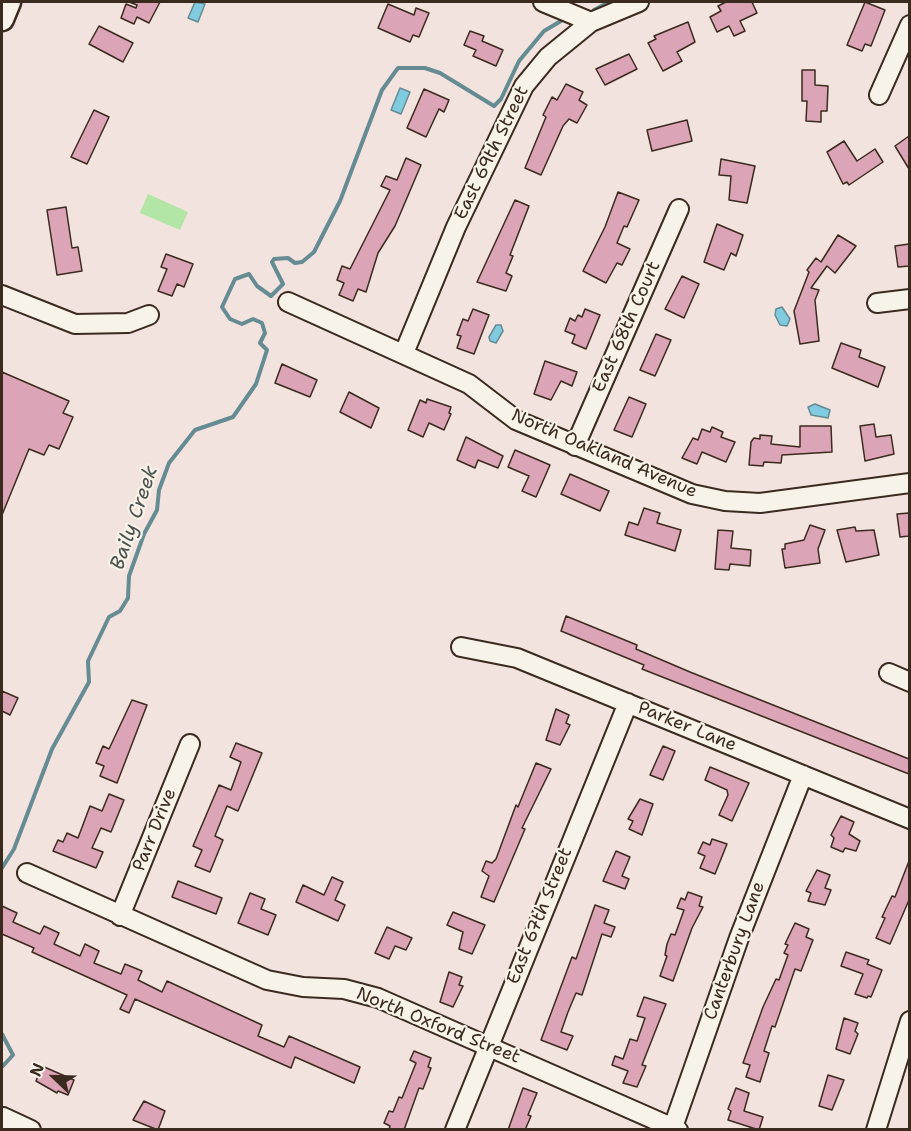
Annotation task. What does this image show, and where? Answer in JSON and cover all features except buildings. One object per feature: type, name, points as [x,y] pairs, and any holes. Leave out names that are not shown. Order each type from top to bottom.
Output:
[{"type":"main road","points":[[2,19],[9,2]]},
{"type":"street","points":[[543,2],[591,22]]},
{"type":"street","name":"East 69th Street","points":[[404,353],[456,227],[512,106],[528,80],[548,57],[591,22],[639,2]]},
{"type":"street","points":[[879,95],[909,25]]},
{"type":"street","name":"East 68th Court","points":[[575,446],[679,209]]},
{"type":"street","points":[[2,295],[75,324],[128,323],[149,315]]},
{"type":"street","points":[[877,303],[909,299]]},
{"type":"street","name":"North Oakland Avenue","points":[[288,302],[404,353],[476,388],[516,420],[676,489],[725,501],[771,502],[909,483]]},
{"type":"street","name":"Parker Lane","points":[[461,646],[517,658],[909,819]]},
{"type":"street","points":[[889,673],[909,682]]},
{"type":"street","name":"East 67th Street","points":[[455,1130],[628,703]]},
{"type":"street","name":"Parr Drive","points":[[120,916],[190,744]]},
{"type":"street","name":"Canterbury Lane","points":[[675,1129],[739,938],[803,775]]},
{"type":"street","name":"North Oxford Street","points":[[27,873],[267,980],[285,985],[338,988],[367,994],[675,1129]]},
{"type":"street","points":[[876,1130],[909,1025]]},
{"type":"street","points":[[2,1123],[31,1130]]},
{"type":"green space","points":[[148,194],[188,212],[180,230],[140,213]]},
{"type":"water","points":[[195,2],[205,4],[198,22],[188,18]]},
{"type":"water","points":[[400,88],[410,92],[401,114],[391,110]]},
{"type":"water","points":[[782,307],[790,319],[787,326],[780,325],[775,315],[776,309]]},
{"type":"water","points":[[496,325],[501,325],[503,331],[496,343],[490,341],[489,337]]},
{"type":"water","points":[[815,404],[830,410],[828,418],[811,415],[808,407]]},
{"type":"waterway","points":[[594,10],[609,2]]},
{"type":"waterway","name":"Baily Creek","points":[[2,868],[14,849],[52,749],[89,682],[88,661],[109,617],[120,611],[128,598],[129,576],[144,534],[157,510],[159,490],[169,463],[195,430],[233,417],[256,384],[267,350],[260,343],[265,333],[262,323],[253,319],[242,324],[230,319],[222,307],[235,279],[249,274],[257,286],[271,296],[283,284],[272,262],[274,259],[288,258],[295,263],[302,262],[314,252],[340,201],[382,90],[398,68],[425,68],[440,73],[494,106],[501,99],[519,61],[544,31],[561,21]]},
{"type":"waterway","name":"Baily Creek","points":[[2,1034],[13,1055],[2,1067]]}]
